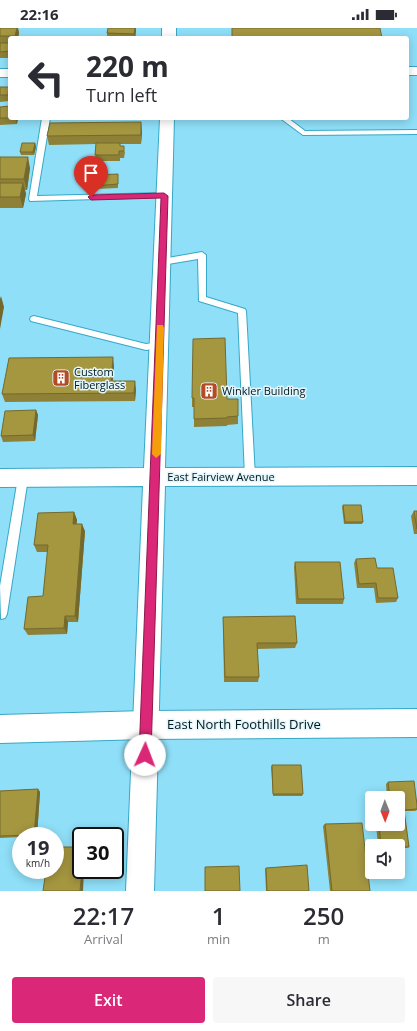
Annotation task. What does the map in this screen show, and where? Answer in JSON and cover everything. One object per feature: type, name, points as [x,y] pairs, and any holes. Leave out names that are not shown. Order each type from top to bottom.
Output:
[{"type":"main road","name":"East North Foothills Drive","points":[[0,729],[146,725],[417,723]]},
{"type":"street","points":[[140,891],[156,477],[167,120]]},
{"type":"street","name":"East Fairview Avenue","points":[[0,478],[417,476]]},
{"type":"lane","points":[[46,120],[33,199],[164,196]]},
{"type":"lane","points":[[287,120],[303,133],[417,132]]},
{"type":"lane","points":[[162,262],[202,255],[202,299],[242,311],[250,477]]},
{"type":"lane","points":[[34,319],[146,347],[160,345]]},
{"type":"lane","points":[[1,614],[23,478]]},
{"type":"building","points":[[0,28],[17,28],[15,36],[0,36]]},
{"type":"building","points":[[108,28],[135,28],[134,34],[107,33]]},
{"type":"building","points":[[232,28],[380,28],[382,36],[232,36]]},
{"type":"building","points":[[0,43],[8,43],[8,51],[0,52]]},
{"type":"building","points":[[0,87],[8,87],[8,95],[0,95]]},
{"type":"building","points":[[8,106],[8,118],[0,118],[0,107]]},
{"type":"building","points":[[141,122],[141,135],[47,136],[50,123]]},
{"type":"building","points":[[22,143],[35,143],[33,152],[20,152]]},
{"type":"building","points":[[96,143],[120,143],[120,146],[124,146],[124,151],[119,151],[119,155],[95,155]]},
{"type":"building","points":[[0,157],[28,157],[24,179],[0,179]]},
{"type":"building","points":[[118,174],[118,184],[94,186],[94,175]]},
{"type":"building","points":[[0,183],[23,183],[20,197],[0,197]]},
{"type":"building","name":"Winkler Building","points":[[225,338],[227,399],[238,399],[238,416],[227,418],[194,419],[194,398],[192,398],[193,339]]},
{"type":"building","name":"Custom Fiberglass","points":[[113,357],[111,381],[135,381],[134,393],[2,394],[9,358]]},
{"type":"building","points":[[36,410],[33,435],[1,436],[5,411]]},
{"type":"building","points":[[343,505],[361,505],[363,522],[345,522]]},
{"type":"building","points":[[414,511],[417,511],[417,529]]},
{"type":"building","points":[[74,512],[73,524],[82,524],[75,616],[65,616],[64,628],[24,629],[28,597],[43,596],[48,545],[34,545],[38,513]]},
{"type":"building","points":[[375,558],[377,568],[393,568],[398,598],[378,598],[376,583],[359,584],[356,559]]},
{"type":"building","points":[[295,562],[340,562],[344,599],[298,599]]},
{"type":"building","points":[[295,616],[297,643],[257,643],[259,677],[225,677],[223,617]]},
{"type":"building","points":[[272,765],[301,765],[303,794],[273,794]]},
{"type":"building","points":[[414,781],[417,809],[405,810],[405,791],[389,791],[388,782]]},
{"type":"building","points":[[38,789],[35,827],[12,827],[12,836],[0,836],[0,791]]},
{"type":"building","points":[[405,817],[409,847],[405,847],[405,839],[380,839],[380,831],[405,831]]},
{"type":"building","points":[[362,823],[365,848],[365,879],[369,879],[370,891],[332,891],[325,824]]},
{"type":"building","points":[[64,847],[72,847],[72,879],[81,879],[80,891],[43,891],[45,879],[64,879]]},
{"type":"building","points":[[307,865],[309,891],[267,891],[266,868]]},
{"type":"building","points":[[239,866],[240,891],[205,891],[205,867]]},
{"type":"slow traffic","points":[[156,454],[160,328]]},
{"type":"place","name":"Custom Fiberglass","points":[[61,378]]},
{"type":"place","name":"Winkler Building","points":[[209,391]]},
{"type":"route","points":[[91,197],[164,196],[156,477],[145,755]]}]
